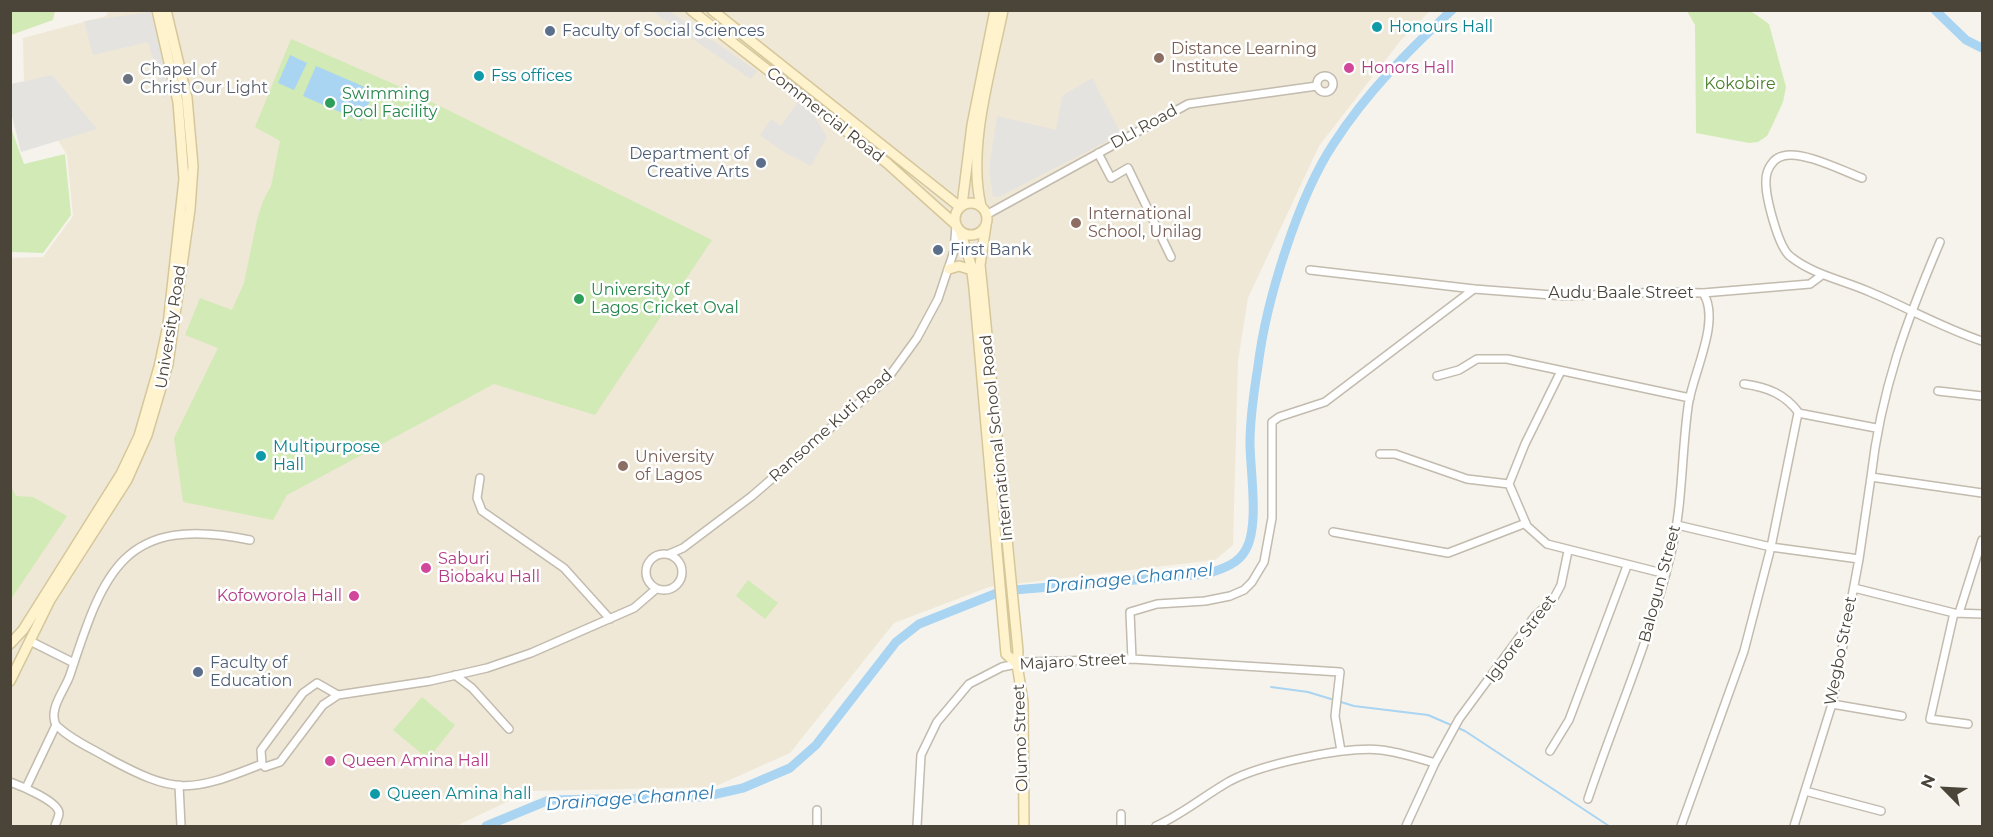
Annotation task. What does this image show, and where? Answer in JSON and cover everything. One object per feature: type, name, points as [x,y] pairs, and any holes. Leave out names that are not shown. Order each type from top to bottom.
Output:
[{"type":"street","name":"University Road","points":[[10,644],[23,630],[121,474],[139,436],[159,368],[168,325],[184,178],[178,102],[157,10]]},
{"type":"street","name":"University Road","points":[[11,680],[50,600],[127,480],[147,435],[168,364],[190,209],[193,166],[187,98],[166,10]]},
{"type":"street","name":"Commercial Road","points":[[691,10],[887,163],[957,227]]},
{"type":"street","name":"Commercial Road","points":[[712,10],[961,206]]},
{"type":"street","points":[[961,206],[975,203],[984,215],[974,234],[957,227],[956,212],[961,206],[974,115],[995,10]]},
{"type":"street","name":"International School Road","points":[[1003,10],[979,147],[977,180],[984,215],[980,265],[1018,651],[1017,664]]},
{"type":"street","name":"DLI Road","points":[[984,215],[1188,104],[1317,86]]},
{"type":"street","points":[[1098,153],[1111,177],[1128,168],[1171,257]]},
{"type":"street","points":[[1862,178],[1795,154],[1781,156],[1768,170],[1767,187],[1784,250],[1788,256],[1822,275],[1857,286],[1911,310],[1940,326],[1983,341]]},
{"type":"street","name":"Ransome Kuti Road","points":[[669,554],[683,548],[752,496],[888,378],[917,338],[949,269],[957,227]]},
{"type":"street","name":"International School Road","points":[[957,227],[972,270],[1006,654]]},
{"type":"street","name":"Wegbo Street","points":[[1794,826],[1832,704],[1859,559],[1876,428],[1890,371],[1911,310],[1940,242]]},
{"type":"street","points":[[949,269],[960,266],[972,270]]},
{"type":"street","name":"Audu Baale Street","points":[[1310,270],[1474,289],[1565,296],[1630,292],[1702,293],[1810,284],[1822,275]]},
{"type":"street","points":[[1132,659],[1130,612],[1157,604],[1205,601],[1230,596],[1244,590],[1260,571],[1272,518],[1272,422],[1279,417],[1324,402],[1474,289]]},
{"type":"street","name":"Balogun Street","points":[[1588,799],[1650,629],[1666,574],[1677,525],[1690,398],[1698,372],[1708,319],[1708,301],[1702,293]]},
{"type":"street","points":[[1437,376],[1459,370],[1477,359],[1507,359],[1690,398]]},
{"type":"street","points":[[1561,371],[1525,444],[1509,484],[1526,523],[1533,534],[1547,544],[1666,574]]},
{"type":"street","points":[[1744,384],[1770,388],[1792,404],[1799,413],[1876,428]]},
{"type":"street","points":[[1938,391],[1983,396]]},
{"type":"street","points":[[1681,826],[1744,651],[1771,547],[1799,413]]},
{"type":"street","points":[[1380,454],[1395,454],[1467,479],[1509,484]]},
{"type":"street","points":[[1871,477],[1983,493]]},
{"type":"street","points":[[480,478],[477,498],[482,511],[564,568],[610,620]]},
{"type":"street","points":[[1333,532],[1448,553],[1526,523]]},
{"type":"street","points":[[1677,525],[1771,547],[1859,559]]},
{"type":"street","points":[[250,540],[219,533],[194,533],[157,539],[137,549],[119,564],[106,580],[96,601],[52,719],[56,725],[141,776],[157,782],[179,786],[213,783],[262,764]]},
{"type":"street","points":[[1968,724],[1930,719],[1957,613],[1983,540]]},
{"type":"street","name":"Igbore Street","points":[[1406,826],[1435,763],[1459,719],[1535,616],[1552,600],[1561,585],[1568,551]]},
{"type":"street","points":[[262,764],[267,767],[280,762],[323,705],[338,694],[390,688],[455,675],[531,653],[634,608],[656,588],[669,589],[680,579],[681,567],[677,559],[669,554],[659,554],[648,563],[646,575],[656,588]]},
{"type":"street","points":[[1550,751],[1569,720],[1627,566]]},
{"type":"street","points":[[1854,588],[1957,613],[1983,614]]},
{"type":"street","points":[[30,641],[74,663]]},
{"type":"street","name":"Olumo Street","points":[[1006,654],[1017,664],[1023,702],[1024,826]]},
{"type":"street","name":"Majaro Street","points":[[917,826],[921,755],[937,722],[969,684],[992,671],[1017,664],[1132,659],[1340,672],[1335,707],[1341,751]]},
{"type":"street","points":[[455,675],[472,688],[509,729]]},
{"type":"street","points":[[262,764],[261,750],[303,693],[317,683],[338,694]]},
{"type":"street","points":[[1832,704],[1902,716]]},
{"type":"street","points":[[26,788],[56,725]]},
{"type":"street","points":[[1156,826],[1183,814],[1230,781],[1269,767],[1341,751],[1382,750],[1435,763]]},
{"type":"street","points":[[10,782],[26,788],[57,806],[59,813],[55,826]]},
{"type":"street","points":[[179,786],[181,826]]},
{"type":"street","points":[[1805,791],[1881,811]]},
{"type":"street","points":[[817,810],[817,826]]},
{"type":"street","points":[[1121,814],[1121,826]]},
{"type":"shaded area","name":"University of Lagos","points":[[108,11],[1430,11],[1401,40],[1319,146],[1248,298],[1238,361],[1233,545],[1215,560],[989,587],[894,623],[790,753],[714,787],[530,791],[456,826],[11,826],[11,258],[43,257],[73,216],[67,155],[24,85],[23,38],[106,16]]},
{"type":"shaded area","points":[[652,11],[669,11],[757,71],[751,79]]},
{"type":"shaded area","points":[[151,12],[171,92],[164,99],[148,42],[93,55],[84,21]]},
{"type":"shaded area","points":[[52,75],[97,129],[21,152],[11,112],[11,84]]},
{"type":"shaded area","points":[[1092,78],[1121,134],[999,197],[993,197],[989,169],[997,116],[1056,130],[1062,96]]},
{"type":"shaded area","points":[[798,102],[812,112],[827,137],[811,166],[782,151],[760,135],[771,119],[781,126]]},
{"type":"green space","points":[[10,11],[55,11],[53,20],[11,35]]},
{"type":"green space","name":"Kokobire","points":[[1687,11],[1750,11],[1769,24],[1786,87],[1783,102],[1767,136],[1758,142],[1749,143],[1696,133],[1695,25]]},
{"type":"green space","points":[[291,39],[403,88],[712,240],[595,415],[494,384],[287,495],[273,520],[183,502],[174,438],[218,348],[185,335],[200,298],[232,310],[244,283],[257,220],[271,186],[280,141],[255,127]]},
{"type":"green space","points":[[11,128],[24,164],[65,154],[71,215],[43,253],[11,252]]},
{"type":"green space","points":[[11,487],[16,496],[33,497],[67,516],[11,599]]},
{"type":"green space","points":[[748,580],[778,603],[765,619],[736,596]]},
{"type":"green space","points":[[422,697],[455,725],[428,759],[393,730]]},
{"type":"water","points":[[290,55],[307,63],[294,90],[278,83]]},
{"type":"water","points":[[316,66],[374,91],[361,121],[303,96]]},
{"type":"waterway","name":"Drainage Channel","points":[[486,826],[549,800],[703,797],[743,788],[790,768],[816,745],[896,642],[919,624],[1002,591],[1207,574],[1238,560],[1250,541],[1252,528],[1251,424],[1262,340],[1276,281],[1296,220],[1321,165],[1360,106],[1389,73],[1452,10]]},
{"type":"waterway","name":"Drainage Channel","points":[[1935,10],[1966,40],[1982,48]]},
{"type":"waterway","points":[[1271,687],[1308,692],[1354,706],[1428,715],[1465,731],[1609,826]]},
{"type":"place","name":"Honours Hall","points":[[1377,27]]},
{"type":"place","name":"Faculty of Social Sciences","points":[[550,31]]},
{"type":"place","name":"Distance Learning Institute","points":[[1159,58]]},
{"type":"place","name":"Honors Hall","points":[[1349,68]]},
{"type":"place","name":"Fss offices","points":[[479,76]]},
{"type":"place","name":"Chapel of Christ Our Light","points":[[128,79]]},
{"type":"place","name":"Swimming Pool Facility","points":[[330,103]]},
{"type":"place","name":"Department of Creative Arts","points":[[761,163]]},
{"type":"place","name":"International School, Unilag","points":[[1076,223]]},
{"type":"place","name":"First Bank","points":[[938,250]]},
{"type":"place","name":"University of Lagos Cricket Oval","points":[[579,299]]},
{"type":"place","name":"Multipurpose Hall","points":[[261,456]]},
{"type":"place","name":"University of Lagos","points":[[623,466]]},
{"type":"place","name":"Saburi Biobaku Hall","points":[[426,568]]},
{"type":"place","name":"Kofoworola Hall","points":[[354,596]]},
{"type":"place","name":"Faculty of Education","points":[[198,672]]},
{"type":"place","name":"Queen Amina Hall","points":[[330,761]]},
{"type":"place","name":"Queen Amina hall","points":[[375,794]]}]
